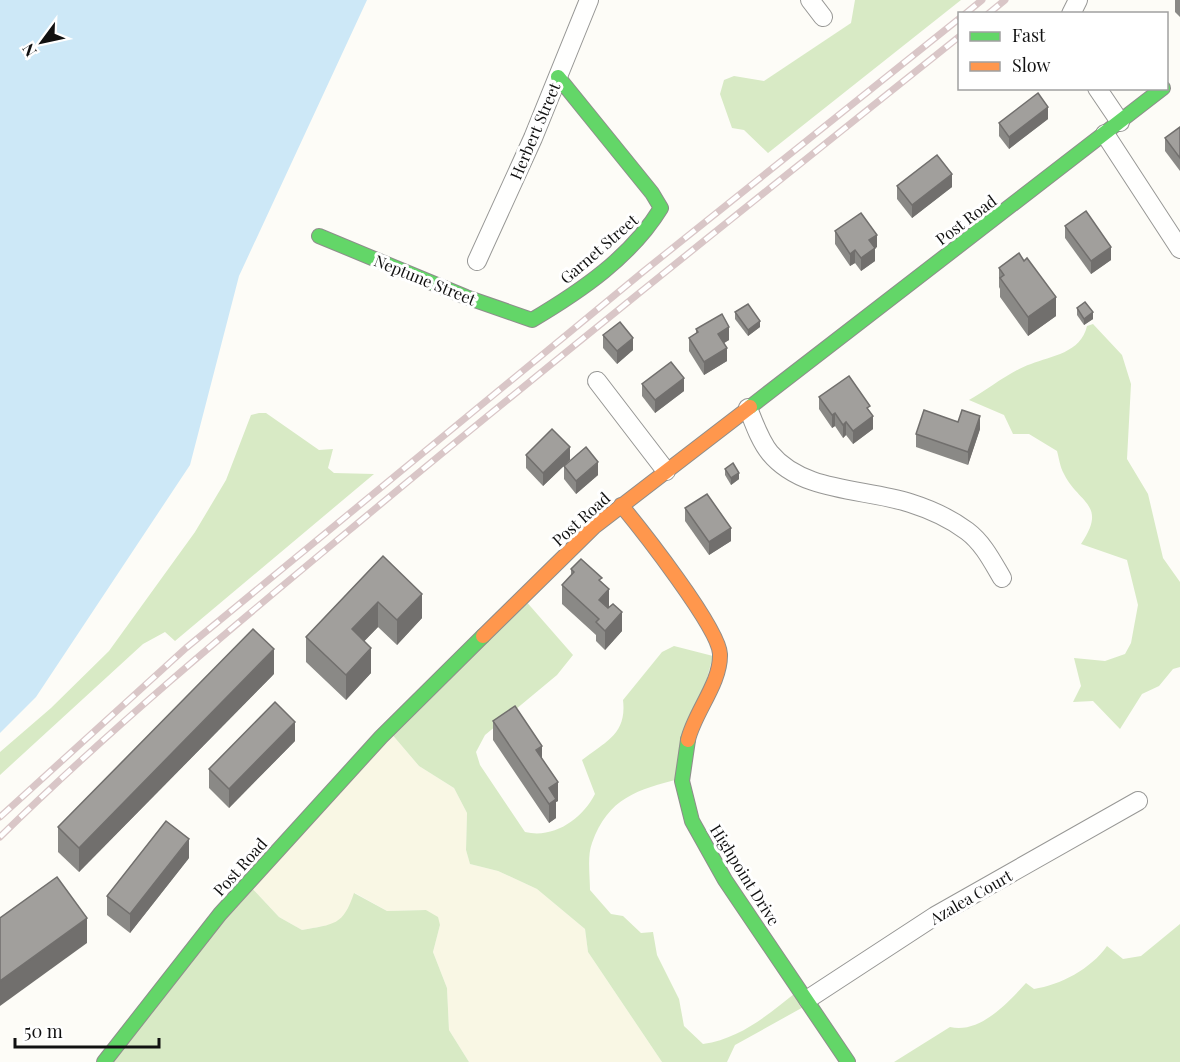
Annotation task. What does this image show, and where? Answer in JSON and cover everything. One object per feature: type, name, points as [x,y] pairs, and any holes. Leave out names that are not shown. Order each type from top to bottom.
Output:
[{"type":"main road","name":"Garnet Street","points":[[532,320],[564,301],[626,250],[653,224],[661,208],[652,192],[558,77]]},
{"type":"main road","name":"Post Road","points":[[104,1062],[220,914],[381,738],[586,535],[621,505],[1162,90]]},
{"type":"main road","name":"Neptune Street","points":[[319,236],[465,297],[532,320]]},
{"type":"main road","name":"Highpoint Drive","points":[[621,505],[651,541],[706,623],[720,653],[710,693],[689,736],[682,781],[692,820],[725,880],[808,999],[848,1062]]},
{"type":"street","name":"Herbert Street","points":[[477,261],[590,0]]},
{"type":"street","points":[[810,0],[823,17]]},
{"type":"street","points":[[1098,90],[1120,122]]},
{"type":"street","points":[[1106,134],[1180,249]]},
{"type":"street","points":[[597,381],[666,471]]},
{"type":"street","points":[[748,408],[770,453],[786,467],[804,478],[910,503],[950,520],[968,531],[984,547],[1002,578]]},
{"type":"street","name":"Azalea Court","points":[[808,999],[935,916],[1138,801]]},
{"type":"shaded area","points":[[390,732],[419,766],[454,788],[467,813],[466,850],[470,864],[498,871],[537,889],[585,929],[588,952],[662,1062],[469,1062],[449,1030],[447,988],[433,952],[440,925],[426,910],[387,911],[355,893],[347,914],[335,924],[302,930],[279,917],[249,885]]},
{"type":"green space","points":[[855,0],[961,0],[768,153],[744,130],[732,128],[720,94],[724,80],[734,76],[764,81],[851,23]]},
{"type":"green space","points":[[1093,324],[1122,355],[1131,384],[1127,459],[1148,494],[1163,558],[1180,582],[1180,667],[1173,669],[1159,686],[1142,694],[1120,729],[1093,701],[1073,702],[1081,686],[1074,658],[1105,661],[1125,654],[1131,643],[1138,605],[1127,560],[1081,544],[1089,531],[1092,520],[1091,512],[1064,474],[1057,451],[1029,434],[1013,434],[1004,415],[969,400],[1015,371],[1072,348],[1084,335],[1087,326]]},
{"type":"green space","points":[[266,413],[319,450],[333,449],[328,468],[334,473],[374,474],[175,641],[165,632],[143,644],[0,775],[0,752],[51,708],[109,651],[195,532],[226,480],[251,415]]},
{"type":"green space","points":[[524,599],[573,655],[557,675],[485,735],[476,752],[480,765],[525,832],[546,833],[556,830],[575,819],[583,811],[595,794],[582,760],[613,736],[622,721],[623,700],[662,652],[674,646],[713,656],[680,779],[638,792],[626,798],[607,815],[592,843],[589,872],[590,890],[611,914],[623,916],[641,933],[653,932],[657,955],[679,999],[684,1026],[703,1044],[730,1037],[742,1031],[765,1017],[798,991],[807,1005],[735,1045],[727,1062],[662,1062],[588,952],[585,929],[537,889],[498,871],[470,864],[466,850],[467,813],[454,788],[419,766],[390,732]]},
{"type":"green space","points":[[249,885],[279,917],[302,930],[336,922],[346,912],[354,893],[387,911],[426,910],[438,917],[440,925],[433,952],[447,988],[449,1030],[469,1062],[104,1062]]},
{"type":"green space","points":[[1180,924],[1180,1062],[894,1062],[950,1027],[961,1028],[982,1022],[1001,1008],[1026,983],[1034,989],[1064,980],[1084,969],[1107,946],[1123,959],[1141,956]]},
{"type":"water","points":[[0,0],[367,0],[239,276],[190,465],[36,697],[0,733]]},
{"type":"building","points":[[1038,93],[1048,107],[1009,137],[999,123]]},
{"type":"building","points":[[1180,127],[1180,158],[1165,138]]},
{"type":"building","points":[[937,155],[952,174],[912,205],[897,186]]},
{"type":"building","points":[[1086,211],[1111,247],[1091,261],[1065,226]]},
{"type":"building","points":[[861,213],[877,235],[869,240],[875,248],[861,258],[855,250],[850,254],[835,231]]},
{"type":"building","points":[[1019,253],[1024,261],[1027,258],[1056,297],[1028,317],[1000,278],[1004,275],[999,268]]},
{"type":"building","points":[[1085,302],[1093,312],[1084,319],[1077,308]]},
{"type":"building","points":[[748,304],[760,321],[748,330],[735,312]]},
{"type":"building","points":[[722,314],[729,327],[718,334],[727,348],[704,362],[689,338],[698,332],[696,329]]},
{"type":"building","points":[[620,322],[633,338],[617,351],[603,335]]},
{"type":"building","points":[[671,362],[684,378],[655,400],[642,384]]},
{"type":"building","points":[[849,376],[870,406],[867,408],[873,416],[853,431],[846,422],[843,425],[835,413],[832,415],[819,397]]},
{"type":"building","points":[[924,410],[958,422],[962,410],[980,416],[968,452],[916,434]]},
{"type":"building","points":[[552,429],[570,447],[543,473],[526,455]]},
{"type":"building","points":[[586,447],[598,462],[576,481],[564,466]]},
{"type":"building","points":[[733,463],[739,473],[731,478],[725,469]]},
{"type":"building","points":[[707,494],[731,528],[709,542],[685,508]]},
{"type":"building","points":[[383,556],[422,594],[397,620],[378,602],[352,629],[371,648],[346,675],[306,637]]},
{"type":"building","points":[[581,559],[602,578],[599,580],[609,589],[599,600],[608,608],[613,604],[622,612],[605,631],[596,622],[599,619],[562,585],[574,572],[571,569]]},
{"type":"building","points":[[253,629],[274,649],[79,848],[58,827]]},
{"type":"building","points":[[275,702],[295,722],[229,789],[209,769]]},
{"type":"building","points":[[515,706],[542,746],[536,750],[558,782],[549,788],[556,799],[549,804],[493,721]]},
{"type":"building","points":[[166,821],[189,839],[130,914],[107,896]]},
{"type":"building","points":[[57,877],[87,918],[0,981],[0,918]]},
{"type":"railway","points":[[967,12],[982,0]]},
{"type":"railway","points":[[990,12],[1005,0]]},
{"type":"railway","points":[[0,817],[186,648],[644,271],[958,20]]},
{"type":"railway","points":[[0,837],[88,754],[271,595],[586,336],[958,38]]},
{"type":"traffic: fast","points":[[319,236],[466,297],[532,320],[569,297],[604,272],[620,257],[649,226],[661,208],[652,193],[558,77]]},
{"type":"traffic: fast","points":[[750,407],[1160,90]]},
{"type":"traffic: fast","points":[[104,1062],[220,914],[381,737],[483,636]]},
{"type":"traffic: fast","points":[[688,740],[682,781],[692,821],[725,880],[848,1062]]},
{"type":"traffic: slow","points":[[483,636],[594,527],[750,407]]},
{"type":"traffic: slow","points":[[621,505],[693,601],[707,623],[720,654],[712,687],[688,740]]}]
